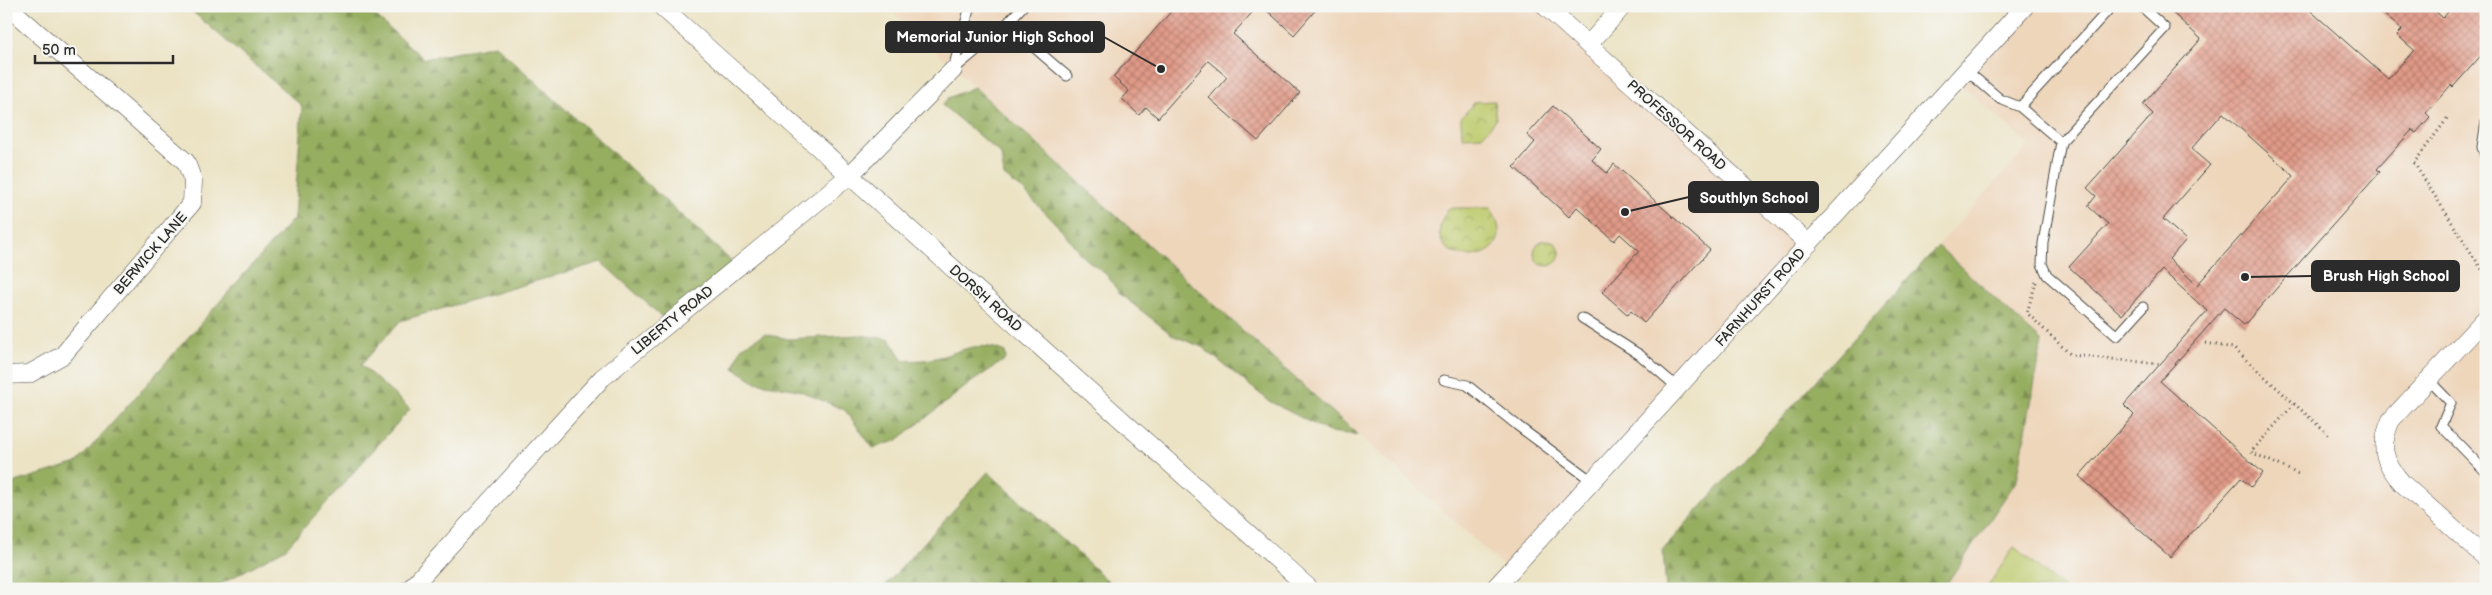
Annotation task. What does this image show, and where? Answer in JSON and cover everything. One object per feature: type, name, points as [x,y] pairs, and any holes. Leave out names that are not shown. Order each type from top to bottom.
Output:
[{"type":"street","name":"BERWICK LANE","points":[[6,376],[29,374],[63,355],[192,203],[194,181],[186,162],[7,6]]},
{"type":"street","name":"DORSH ROAD","points":[[662,6],[1310,589]]},
{"type":"street","name":"PROFESSOR ROAD","points":[[1545,6],[1808,244]]},
{"type":"street","points":[[1588,45],[1624,6]]},
{"type":"street","name":"FARNHURST ROAD","points":[[1494,589],[2026,6]]},
{"type":"street","name":"LIBERTY ROAD","points":[[410,589],[602,378],[850,176],[953,70]]},
{"type":"street","points":[[2486,318],[2391,420],[2386,432],[2385,456],[2391,471],[2402,484],[2486,558]]},
{"type":"lane","points":[[953,70],[970,6]]},
{"type":"lane","points":[[953,70],[1008,24],[1024,6]]},
{"type":"lane","points":[[2020,107],[2112,6]]},
{"type":"lane","points":[[2141,6],[2165,28],[2061,142],[2043,243],[2042,264],[2047,275],[2117,336],[2143,307]]},
{"type":"lane","points":[[1008,24],[1067,76]]},
{"type":"lane","points":[[1967,71],[2000,99],[2020,107],[2061,142]]},
{"type":"lane","points":[[2486,122],[2482,147],[2486,160]]},
{"type":"lane","points":[[1582,318],[1640,355],[1677,387]]},
{"type":"lane","points":[[2428,379],[2451,404],[2441,426],[2486,472]]},
{"type":"lane","points":[[1444,380],[1467,385],[1592,481]]},
{"type":"path","points":[[2447,119],[2414,163],[2486,276]]},
{"type":"path","points":[[2042,264],[2027,313],[2071,355],[2161,364]]},
{"type":"path","points":[[2206,343],[2233,348],[2330,437]]},
{"type":"path","points":[[2294,404],[2251,452],[2298,474]]},
{"type":"shaded area","points":[[886,6],[1545,6],[1809,244],[1510,572]]},
{"type":"shaded area","points":[[2025,6],[2486,6],[2486,589],[1943,589],[2017,480],[2042,342],[1938,246],[2029,145],[1957,81]]},
{"type":"green space","points":[[186,6],[364,6],[424,59],[495,45],[738,267],[669,323],[601,262],[400,321],[361,365],[410,409],[286,548],[212,589],[6,589],[6,485],[77,463],[294,218],[302,106]]},
{"type":"green space","points":[[974,87],[1358,435],[1329,432],[1269,401],[1202,347],[1174,336],[1120,294],[1107,275],[1082,256],[1063,231],[1023,190],[1004,176],[1001,154],[942,105],[948,98]]},
{"type":"green space","points":[[1494,101],[1496,120],[1482,136],[1462,137],[1461,118],[1475,102]]},
{"type":"green space","points":[[1449,208],[1490,208],[1499,229],[1496,244],[1484,253],[1469,256],[1454,253],[1443,244],[1440,229]]},
{"type":"green space","points":[[1547,240],[1556,244],[1560,253],[1556,262],[1547,266],[1538,262],[1534,253],[1538,244]]},
{"type":"green space","points":[[1938,246],[2042,342],[2017,480],[1943,589],[1666,589],[1663,549]]},
{"type":"green space","points":[[764,334],[789,339],[858,335],[890,339],[903,361],[928,360],[967,348],[985,346],[1005,352],[1006,359],[973,381],[896,441],[873,448],[845,410],[798,390],[756,382],[734,368],[741,348]]},
{"type":"green space","points":[[988,472],[1117,589],[882,589]]},
{"type":"green space","points":[[2014,547],[2065,589],[1986,589]]},
{"type":"building","points":[[1176,6],[1258,6],[1233,34],[1300,93],[1258,141],[1209,98],[1227,77],[1208,61],[1158,118],[1146,107],[1139,115],[1122,99],[1129,91],[1113,77]]},
{"type":"building","points":[[1262,6],[1319,6],[1294,35]]},
{"type":"building","points":[[2165,6],[2305,6],[2388,79],[2414,50],[2397,35],[2402,30],[2378,9],[2380,6],[2430,6],[2443,18],[2453,6],[2486,6],[2486,50],[2453,87],[2451,85],[2426,113],[2430,117],[2416,133],[2412,130],[2377,169],[2380,172],[2244,325],[2224,308],[2160,381],[2263,473],[2251,487],[2241,478],[2170,557],[2079,476],[2134,415],[2124,405],[2207,311],[2162,270],[2122,315],[2069,267],[2108,224],[2088,206],[2096,196],[2087,188],[2153,114],[2143,104],[2201,39]],"holes":[[[2223,113],[2294,176],[2197,285],[2169,259],[2186,240],[2163,219],[2210,165],[2191,149]]]},
{"type":"building","points":[[1553,106],[1601,149],[1592,160],[1607,173],[1614,164],[1710,250],[1644,323],[1631,311],[1628,315],[1602,292],[1639,251],[1620,234],[1614,241],[1577,207],[1569,217],[1514,167],[1535,142],[1527,135]]},
{"type":"place","name":"Memorial Junior High School","points":[[1161,69]]},
{"type":"place","name":"Southlyn School","points":[[1625,212]]},
{"type":"place","name":"Brush High School","points":[[2245,277]]}]
